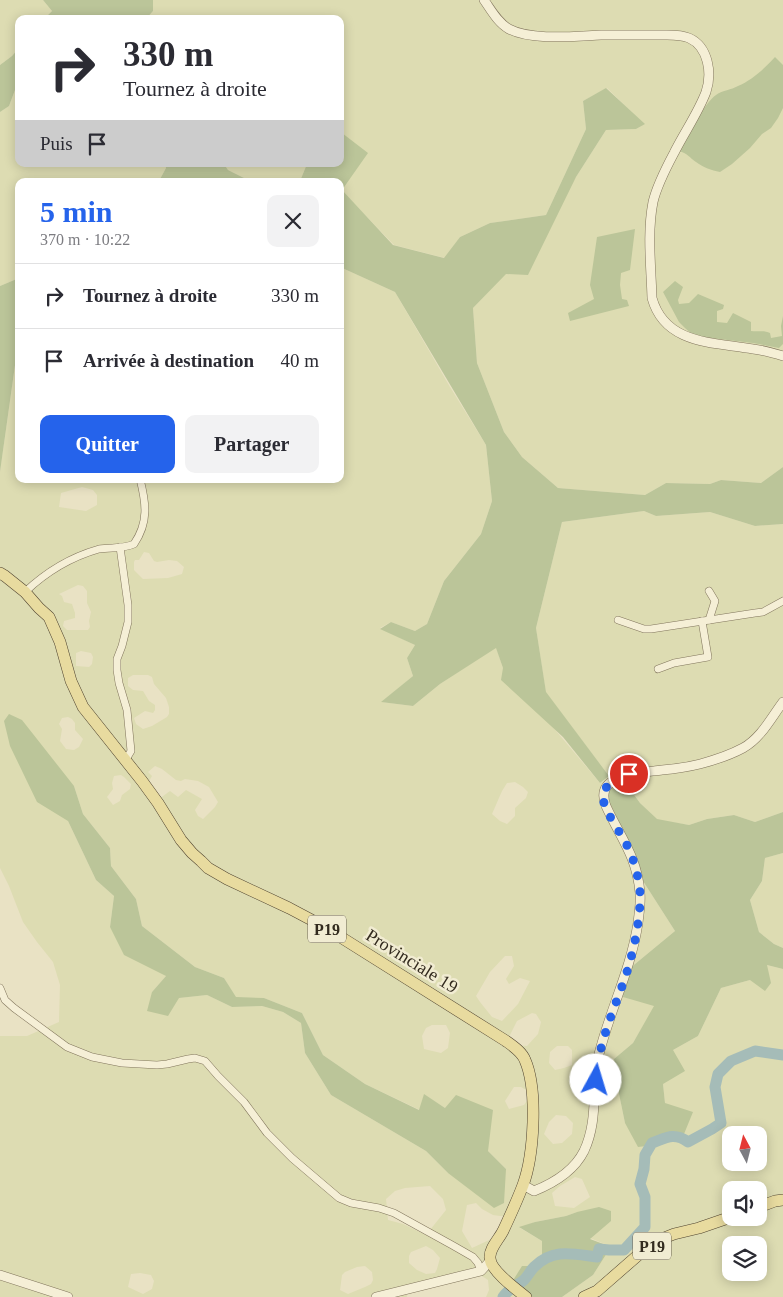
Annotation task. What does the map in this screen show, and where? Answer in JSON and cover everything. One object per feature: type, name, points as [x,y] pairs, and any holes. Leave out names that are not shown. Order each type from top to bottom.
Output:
[{"type":"main road","name":"Provinciale 19","points":[[0,573],[26,592],[49,617],[60,642],[71,681],[83,706],[158,803],[181,840],[208,868],[323,926],[506,1041],[519,1051],[525,1059],[530,1077],[533,1111],[532,1146],[523,1185],[491,1252],[490,1261]]},
{"type":"main road","points":[[767,1204],[783,1200]]},
{"type":"main road","name":"P19","points":[[584,1297],[596,1291],[644,1250],[664,1238],[722,1220]]},
{"type":"main road","points":[[490,1261],[492,1266],[526,1297]]},
{"type":"street","points":[[484,0],[503,25],[525,35],[667,35],[690,39],[702,49],[708,64],[706,91],[665,170],[653,203],[650,234],[652,298],[654,306],[660,316],[682,335],[699,341],[783,356]]},
{"type":"street","points":[[26,592],[67,560],[100,549],[128,547],[134,544],[143,527],[145,517],[141,483]]},
{"type":"street","points":[[120,547],[129,612],[125,635],[117,659],[119,683],[127,710],[131,751],[124,759]]},
{"type":"street","points":[[658,669],[674,663],[708,657],[705,621],[715,601],[709,591]]},
{"type":"street","points":[[618,620],[644,629],[763,612],[783,602]]},
{"type":"street","points":[[523,1185],[534,1191],[543,1188],[569,1171],[583,1152],[593,1124],[599,1056],[628,968],[636,932],[640,907],[636,868],[630,852],[602,798],[603,793],[612,782],[629,774],[700,764],[734,752],[755,739],[783,702]]},
{"type":"street","points":[[0,988],[5,1000],[14,1008],[67,1047],[92,1057],[122,1063],[157,1065],[195,1058],[205,1061],[244,1102],[267,1133],[292,1158],[339,1198],[351,1203],[379,1208],[394,1214],[473,1257],[481,1271]]},
{"type":"street","points":[[376,1297],[481,1271],[490,1261]]},
{"type":"street","points":[[0,1275],[68,1297]]},
{"type":"green space","points":[[0,0],[43,0],[52,11],[48,15],[15,15],[15,53],[0,65]]},
{"type":"green space","points":[[43,0],[153,0],[153,11],[150,15],[48,15],[52,11]]},
{"type":"green space","points":[[153,0],[783,0],[783,467],[761,483],[721,480],[710,484],[666,483],[645,495],[558,488],[522,457],[504,432],[477,363],[473,308],[506,273],[576,177],[606,130],[636,129],[644,124],[607,88],[583,101],[586,129],[546,215],[490,223],[460,237],[445,258],[394,245],[344,193],[344,178],[341,178],[342,167],[344,167],[344,15],[150,15],[153,11]]},
{"type":"green space","points":[[15,53],[15,90],[9,106],[0,112],[0,65]]},
{"type":"green space","points":[[775,57],[783,65],[783,108],[771,128],[762,134],[732,164],[720,172],[702,166],[679,151],[711,99],[719,93],[748,80]]},
{"type":"green space","points":[[606,88],[645,124],[636,129],[606,130],[576,177],[528,275],[506,274],[473,308],[477,363],[504,432],[522,457],[558,488],[645,495],[666,483],[710,484],[721,480],[761,483],[783,467],[783,524],[755,526],[710,512],[656,516],[644,511],[562,522],[536,628],[546,692],[609,776],[600,783],[563,737],[501,680],[503,668],[496,648],[440,684],[413,706],[381,702],[413,676],[407,658],[415,645],[380,629],[391,622],[415,631],[427,624],[444,581],[481,534],[492,501],[486,445],[395,292],[344,269],[344,192],[393,245],[444,258],[460,237],[490,223],[546,215],[586,129],[583,101]]},
{"type":"green space","points":[[15,90],[15,167],[166,168],[161,178],[15,178],[15,280],[0,286],[0,112],[9,106]]},
{"type":"green space","points":[[344,135],[368,153],[344,187],[344,178],[301,178],[306,167],[344,167]]},
{"type":"green space","points":[[226,167],[306,167],[301,178],[244,178],[228,170]]},
{"type":"green space","points":[[226,167],[228,170],[244,178],[161,178],[166,168]]},
{"type":"green space","points":[[635,229],[630,270],[621,273],[620,285],[622,299],[627,300],[629,306],[570,321],[568,313],[594,299],[590,285],[597,237]]},
{"type":"green space","points":[[344,269],[395,292],[486,445],[492,501],[481,534],[444,581],[427,624],[415,631],[391,622],[380,628],[415,645],[407,658],[413,676],[382,702],[413,706],[440,684],[496,647],[503,668],[600,783],[609,776],[546,693],[536,628],[562,522],[644,511],[656,516],[710,512],[755,526],[783,524],[783,812],[755,822],[734,815],[707,819],[689,825],[657,820],[640,803],[624,781],[633,850],[643,881],[675,931],[629,969],[655,1006],[633,1043],[614,1059],[625,1123],[665,1103],[663,1084],[673,1050],[698,1036],[721,988],[750,980],[767,965],[783,969],[783,1297],[562,1297],[593,1275],[607,1253],[624,1253],[634,1244],[614,1248],[590,1238],[577,1212],[535,1222],[520,1228],[542,1241],[542,1256],[535,1266],[512,1282],[532,1297],[486,1297],[489,1290],[488,1280],[482,1276],[467,1277],[406,1293],[407,1297],[0,1297],[0,1036],[27,1036],[59,1022],[60,985],[53,962],[23,922],[0,868],[0,472],[15,365],[15,483],[344,483]],"holes":[[[82,487],[93,490],[97,495],[97,505],[86,511],[59,507],[61,493]],[[144,552],[149,553],[154,561],[177,561],[184,567],[182,574],[168,578],[143,579],[134,570],[135,560],[139,560]],[[78,585],[83,586],[87,591],[87,603],[91,612],[88,630],[67,630],[63,626],[64,621],[75,618],[75,613],[72,604],[64,602],[59,594]],[[81,651],[91,653],[93,657],[92,664],[89,667],[76,666],[76,653]],[[133,675],[148,675],[152,677],[154,684],[166,698],[169,707],[167,717],[143,729],[136,724],[134,718],[145,711],[153,713],[155,705],[149,701],[143,691],[133,690],[128,686],[128,678]],[[68,717],[72,719],[75,723],[75,730],[83,739],[79,747],[74,750],[66,749],[60,741],[62,729],[59,724],[62,718]],[[155,766],[176,780],[198,781],[209,787],[218,802],[203,819],[198,816],[195,810],[202,799],[186,790],[178,797],[170,791],[159,799],[148,783],[152,776],[148,772]],[[121,775],[131,784],[130,789],[122,795],[120,801],[113,805],[107,797],[113,789],[114,776]],[[515,782],[528,792],[526,798],[515,808],[515,816],[507,824],[492,814],[507,783]],[[74,786],[83,814],[110,848],[111,866],[136,899],[142,926],[195,967],[224,978],[236,998],[264,998],[302,1013],[323,1055],[365,1084],[420,1110],[424,1095],[445,1108],[506,1169],[448,1173],[426,1151],[331,1095],[305,1053],[301,1023],[283,1012],[262,1006],[232,1007],[207,995],[178,998],[152,992],[166,976],[110,927],[114,896],[96,880],[68,821]],[[505,956],[512,956],[514,966],[506,979],[509,984],[520,978],[530,981],[518,1004],[502,1021],[492,1017],[476,996],[490,972]],[[532,1013],[536,1014],[541,1022],[538,1034],[527,1046],[515,1045],[509,1037],[517,1021]],[[432,1025],[446,1025],[450,1033],[448,1048],[441,1053],[424,1049],[422,1036],[426,1028]],[[557,1046],[568,1046],[572,1050],[572,1065],[555,1070],[549,1063],[550,1052]],[[514,1087],[521,1087],[528,1091],[529,1098],[524,1105],[509,1109],[505,1101]],[[556,1115],[566,1116],[573,1123],[572,1134],[562,1143],[553,1144],[544,1134],[549,1122]],[[575,1177],[582,1179],[590,1197],[574,1208],[555,1206],[552,1193]],[[430,1186],[443,1199],[446,1210],[426,1235],[403,1224],[388,1220],[386,1199],[395,1191],[405,1188]],[[476,1203],[493,1215],[508,1217],[500,1235],[472,1248],[462,1231],[467,1205]],[[426,1246],[433,1250],[440,1258],[435,1273],[426,1274],[417,1270],[409,1263],[411,1252]],[[365,1266],[372,1272],[373,1280],[371,1284],[348,1294],[340,1290],[342,1275],[345,1272]],[[131,1274],[151,1275],[154,1281],[152,1289],[143,1294],[128,1287]]]},
{"type":"green space","points":[[15,280],[15,365],[0,472],[0,286]]},
{"type":"green space","points":[[675,281],[683,287],[678,300],[679,304],[689,303],[698,294],[724,305],[723,309],[717,311],[717,322],[727,323],[733,313],[751,322],[751,331],[768,332],[771,338],[782,336],[783,316],[783,344],[779,348],[694,336],[679,322],[663,292]]},
{"type":"green space","points":[[9,714],[22,720],[74,786],[83,814],[110,848],[111,866],[136,899],[142,926],[195,967],[224,978],[236,997],[264,998],[302,1013],[323,1055],[365,1084],[419,1110],[424,1094],[445,1108],[456,1095],[493,1110],[488,1151],[506,1169],[504,1203],[494,1208],[448,1173],[426,1151],[331,1095],[305,1053],[301,1023],[283,1012],[262,1006],[232,1007],[207,995],[179,998],[168,1016],[147,1011],[152,992],[166,976],[124,955],[110,927],[114,896],[96,880],[68,821],[37,802],[10,746],[4,721]]},
{"type":"green space","points":[[624,781],[640,803],[657,819],[689,825],[707,819],[734,815],[755,822],[783,812],[783,853],[765,858],[762,881],[750,900],[759,932],[774,944],[783,948],[783,969],[767,965],[771,983],[765,991],[750,980],[721,988],[698,1036],[673,1050],[685,1071],[663,1084],[665,1103],[693,1112],[684,1134],[663,1144],[638,1147],[625,1123],[614,1059],[633,1043],[654,1006],[623,997],[625,976],[629,969],[675,931],[643,881],[633,850],[606,795],[612,786]]},
{"type":"green space","points":[[783,853],[783,948],[774,944],[759,932],[750,900],[762,881],[765,858]]},
{"type":"green space","points":[[599,1207],[611,1211],[611,1221],[590,1239],[614,1248],[635,1243],[624,1253],[607,1253],[593,1275],[562,1297],[532,1297],[512,1282],[522,1266],[535,1266],[542,1256],[542,1241],[519,1227]]},
{"type":"waterway","points":[[503,1297],[524,1280],[534,1267],[548,1257],[564,1254],[597,1257],[599,1249],[624,1250],[645,1227],[645,1197],[640,1184],[645,1155],[652,1143],[674,1137],[688,1142],[721,1123],[715,1087],[718,1074],[731,1061],[755,1051],[783,1055]]},
{"type":"route","points":[[596,1080],[599,1056],[628,968],[640,907],[639,882],[636,868],[624,839],[602,798],[606,788],[612,782],[629,774]]}]
